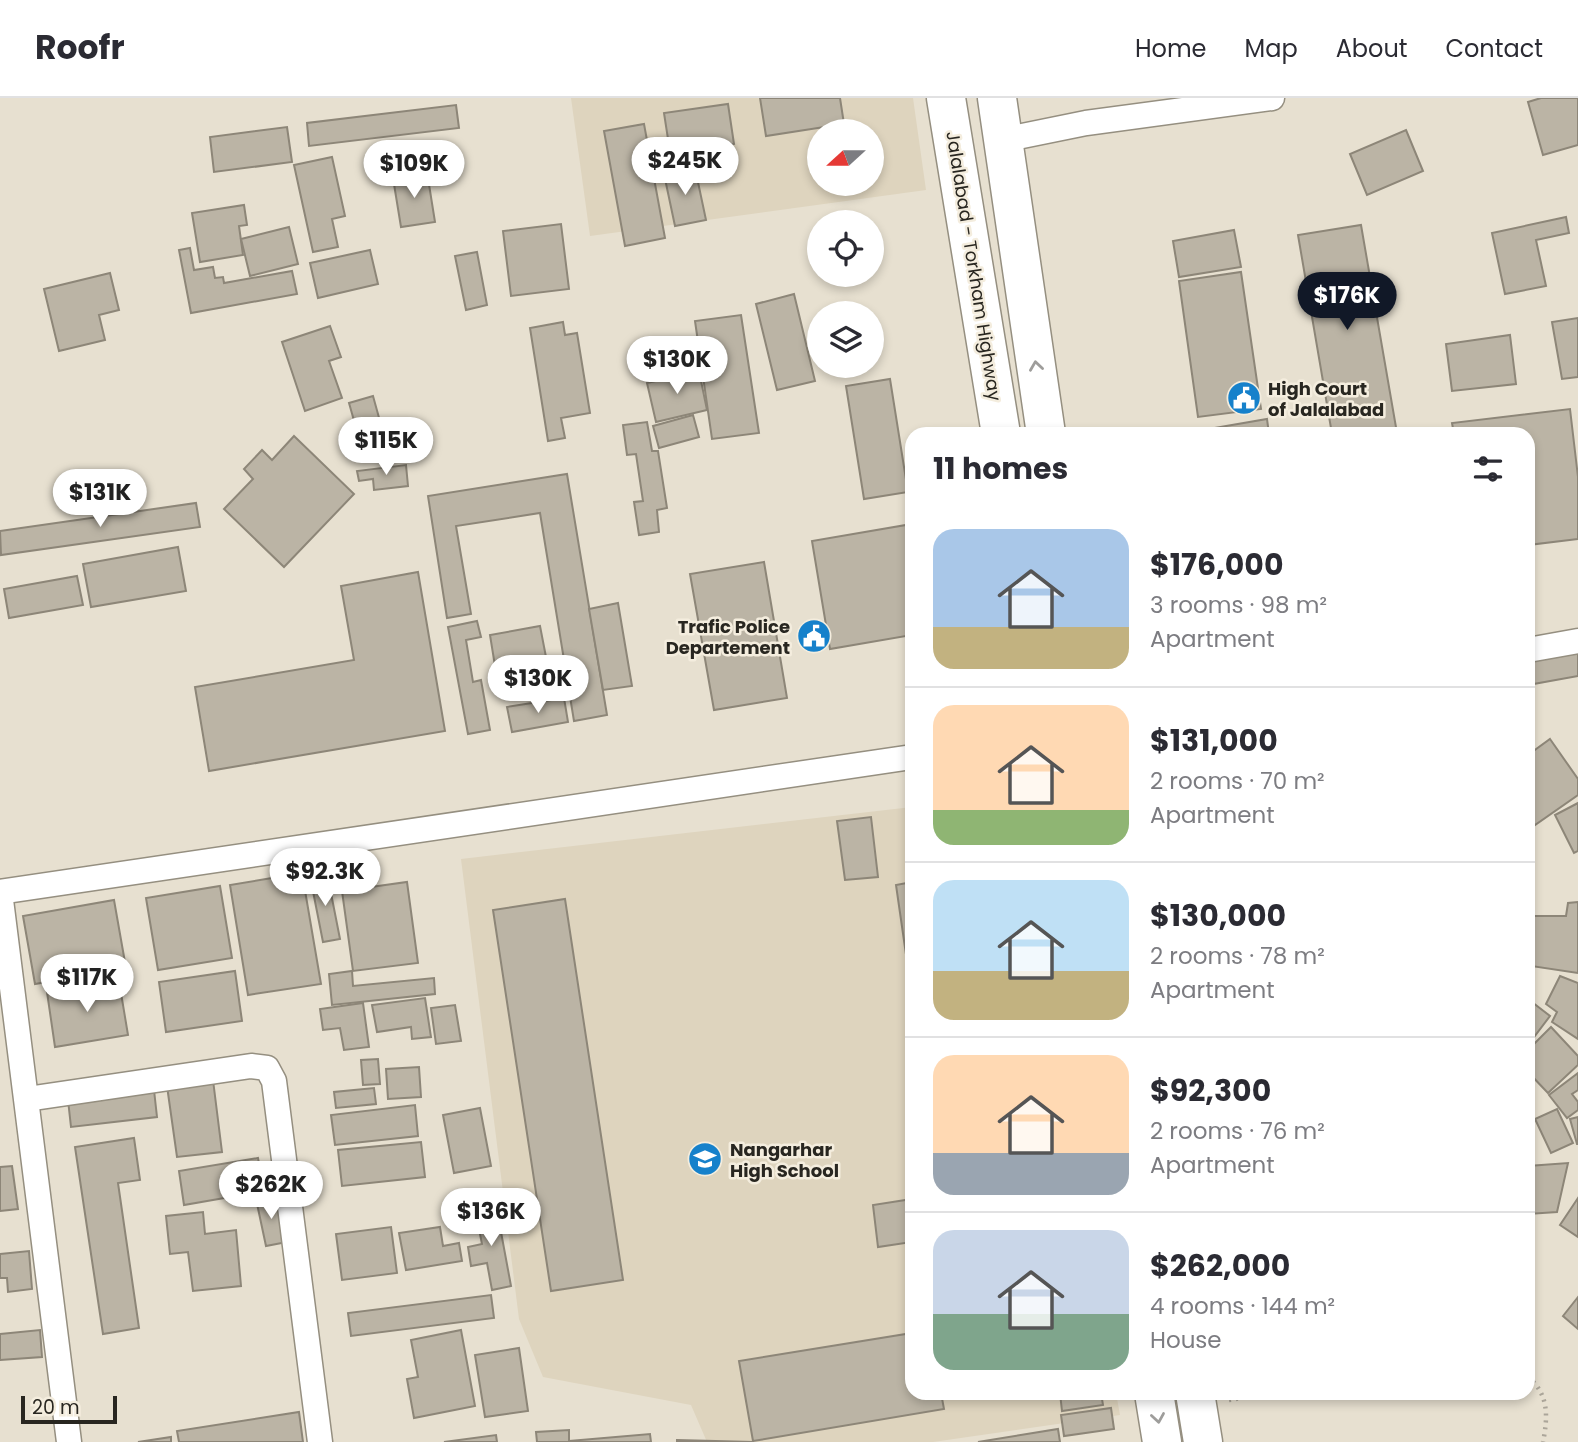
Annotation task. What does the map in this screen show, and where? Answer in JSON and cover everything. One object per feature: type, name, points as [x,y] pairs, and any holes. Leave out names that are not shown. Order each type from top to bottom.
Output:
[{"type":"highway","name":"Jalalabad - Torkham Highway","points":[[946,98],[1001,427]]},
{"type":"highway","points":[[996,98],[1045,427]]},
{"type":"highway","points":[[1155,1400],[1162,1442]]},
{"type":"highway","points":[[1196,1400],[1203,1442]]},
{"type":"street","points":[[1003,140],[1086,123],[1272,98]]},
{"type":"street","points":[[1535,649],[1578,640]]},
{"type":"street","points":[[69,1442],[0,892],[905,758]]},
{"type":"street","points":[[27,1099],[251,1066],[267,1068],[274,1081],[320,1442]]},
{"type":"path","points":[[1535,1382],[1539,1385],[1549,1416],[1543,1442]]},
{"type":"shaded area","points":[[571,98],[913,98],[926,190],[884,196],[884,119],[807,119],[807,196],[882,196],[590,236]]},
{"type":"shaded area","name":"Nangarhar High School","points":[[905,808],[905,1400],[1117,1400],[1120,1415],[933,1442],[707,1442],[691,1405],[543,1377],[519,1319],[461,859]]},
{"type":"building","points":[[760,98],[840,98],[843,119],[807,119],[807,130],[766,136]]},
{"type":"building","points":[[1541,98],[1578,98],[1578,145],[1543,155],[1528,102]]},
{"type":"building","points":[[728,104],[734,144],[670,152],[664,113]]},
{"type":"building","points":[[456,105],[459,128],[309,146],[307,123]]},
{"type":"building","points":[[644,124],[665,238],[625,246],[604,131]]},
{"type":"building","points":[[287,127],[292,162],[214,172],[210,137]]},
{"type":"building","points":[[1406,130],[1423,171],[1367,195],[1350,154]]},
{"type":"building","points":[[332,157],[345,216],[332,219],[338,247],[313,252],[294,165]]},
{"type":"building","points":[[695,168],[706,220],[675,226],[664,174]]},
{"type":"building","points":[[427,172],[435,222],[401,227],[393,178]]},
{"type":"building","points":[[244,205],[247,225],[239,226],[243,255],[200,262],[192,213]]},
{"type":"building","points":[[1566,217],[1569,233],[1536,240],[1546,286],[1505,294],[1492,233]]},
{"type":"building","points":[[561,224],[569,289],[511,296],[503,231]]},
{"type":"building","points":[[1361,225],[1396,427],[1331,427],[1298,235]]},
{"type":"building","points":[[289,227],[298,264],[250,276],[241,239]]},
{"type":"building","points":[[1234,230],[1241,267],[1179,277],[1173,241]]},
{"type":"building","points":[[190,248],[194,270],[213,267],[215,278],[223,277],[224,283],[292,271],[297,294],[191,313],[179,250]]},
{"type":"building","points":[[370,250],[378,284],[318,298],[310,263]]},
{"type":"building","points":[[477,252],[487,305],[466,310],[455,256]]},
{"type":"building","points":[[1241,272],[1261,409],[1198,417],[1179,281]]},
{"type":"building","points":[[110,273],[119,310],[99,315],[105,340],[59,351],[44,289]]},
{"type":"building","points":[[794,294],[807,348],[807,378],[814,378],[815,381],[777,390],[756,304]]},
{"type":"building","points":[[741,315],[759,433],[712,439],[695,321]]},
{"type":"building","points":[[1578,318],[1578,377],[1562,379],[1552,322]]},
{"type":"building","points":[[563,322],[565,335],[577,333],[590,413],[561,418],[565,438],[548,441],[530,328]]},
{"type":"building","points":[[330,326],[341,357],[329,361],[342,398],[305,411],[282,342]]},
{"type":"building","points":[[1510,335],[1516,384],[1452,391],[1446,344]]},
{"type":"building","points":[[699,371],[707,410],[656,422],[647,383]]},
{"type":"building","points":[[890,379],[905,473],[905,492],[864,499],[846,386]]},
{"type":"building","points":[[373,396],[386,443],[362,449],[349,403]]},
{"type":"building","points":[[1570,409],[1578,477],[1578,539],[1535,544],[1535,427],[1453,427],[1452,423]]},
{"type":"building","points":[[693,415],[699,437],[659,448],[653,426]]},
{"type":"building","points":[[1267,419],[1268,427],[1220,427]]},
{"type":"building","points":[[647,422],[652,451],[658,451],[667,508],[657,510],[659,532],[639,535],[634,502],[643,501],[636,454],[627,455],[623,425]]},
{"type":"building","points":[[294,436],[354,494],[284,567],[224,509],[253,479],[244,469],[262,450],[272,460]]},
{"type":"building","points":[[406,465],[408,486],[374,490],[373,479],[359,481],[357,471]]},
{"type":"building","points":[[567,474],[607,715],[574,721],[540,513],[456,526],[471,614],[447,618],[428,496]]},
{"type":"building","points":[[196,503],[200,527],[1,555],[0,531]]},
{"type":"building","points":[[905,525],[905,636],[830,649],[812,541]]},
{"type":"building","points":[[178,547],[186,591],[91,607],[83,564]]},
{"type":"building","points":[[764,562],[787,698],[714,710],[690,574]]},
{"type":"building","points":[[418,572],[445,731],[209,771],[195,687],[354,660],[341,586]]},
{"type":"building","points":[[77,576],[83,605],[9,618],[4,589]]},
{"type":"building","points":[[618,603],[632,686],[603,690],[589,609]]},
{"type":"building","points":[[477,621],[481,637],[466,640],[473,682],[481,680],[490,730],[468,734],[448,627]]},
{"type":"building","points":[[540,626],[546,657],[495,666],[490,635]]},
{"type":"building","points":[[1578,646],[1578,676],[1535,684],[1535,654]]},
{"type":"building","points":[[564,698],[568,722],[512,732],[507,707]]},
{"type":"building","points":[[1550,739],[1578,779],[1578,795],[1535,825],[1535,750]]},
{"type":"building","points":[[1578,803],[1578,851],[1574,853],[1555,815]]},
{"type":"building","points":[[871,817],[878,877],[845,880],[837,821]]},
{"type":"building","points":[[302,873],[321,984],[248,995],[230,885]]},
{"type":"building","points":[[327,873],[340,939],[323,942],[310,876]]},
{"type":"building","points":[[407,882],[418,963],[353,971],[342,891]]},
{"type":"building","points":[[905,883],[905,947],[896,885]]},
{"type":"building","points":[[220,886],[232,958],[158,970],[146,898]]},
{"type":"building","points":[[565,899],[623,1280],[551,1291],[493,910]]},
{"type":"building","points":[[114,900],[126,968],[35,984],[23,916]]},
{"type":"building","points":[[1578,902],[1578,973],[1535,967],[1535,916],[1566,916],[1568,903]]},
{"type":"building","points":[[235,971],[242,1021],[166,1032],[159,982]]},
{"type":"building","points":[[352,971],[353,986],[434,978],[435,994],[332,1005],[329,974]]},
{"type":"building","points":[[1560,976],[1578,983],[1578,1039],[1552,1022],[1557,1012],[1546,1004]]},
{"type":"building","points":[[119,981],[128,1035],[55,1047],[47,992]]},
{"type":"building","points":[[425,998],[431,1037],[412,1039],[411,1027],[377,1032],[372,1005]]},
{"type":"building","points":[[363,1003],[369,1047],[344,1050],[340,1028],[323,1030],[320,1009]]},
{"type":"building","points":[[1535,1004],[1550,1016],[1535,1036]]},
{"type":"building","points":[[455,1005],[461,1041],[436,1044],[431,1008]]},
{"type":"building","points":[[1551,1027],[1578,1056],[1578,1065],[1548,1093],[1535,1079],[1535,1043]]},
{"type":"building","points":[[378,1059],[380,1084],[363,1085],[361,1060]]},
{"type":"building","points":[[419,1067],[421,1097],[388,1099],[386,1069]]},
{"type":"building","points":[[1578,1073],[1578,1090],[1572,1094],[1578,1102],[1578,1110],[1567,1118],[1549,1095]]},
{"type":"building","points":[[213,1080],[222,1152],[177,1157],[167,1086]]},
{"type":"building","points":[[374,1088],[376,1104],[336,1108],[334,1092]]},
{"type":"building","points":[[154,1090],[157,1117],[71,1127],[68,1100]]},
{"type":"building","points":[[415,1105],[418,1136],[335,1145],[331,1115]]},
{"type":"building","points":[[480,1108],[491,1166],[454,1173],[443,1115]]},
{"type":"building","points":[[1557,1109],[1573,1143],[1551,1153],[1535,1119]]},
{"type":"building","points":[[1578,1117],[1578,1144],[1577,1144],[1570,1119]]},
{"type":"building","points":[[134,1138],[140,1180],[118,1183],[139,1328],[103,1334],[75,1147]]},
{"type":"building","points":[[421,1142],[425,1177],[342,1186],[338,1150]]},
{"type":"building","points":[[258,1158],[264,1191],[184,1205],[179,1171]]},
{"type":"building","points":[[1568,1163],[1557,1212],[1535,1214],[1535,1165]]},
{"type":"building","points":[[12,1166],[18,1209],[0,1211],[0,1167]]},
{"type":"building","points":[[277,1195],[287,1242],[266,1246],[256,1199]]},
{"type":"building","points":[[1578,1198],[1578,1237],[1560,1225]]},
{"type":"building","points":[[905,1200],[905,1243],[878,1247],[873,1205]]},
{"type":"building","points":[[496,1205],[511,1286],[492,1290],[487,1263],[471,1266],[468,1247],[482,1244],[475,1209]]},
{"type":"building","points":[[203,1212],[205,1234],[236,1230],[241,1286],[193,1291],[188,1252],[170,1254],[166,1216]]},
{"type":"building","points":[[391,1227],[397,1273],[342,1280],[336,1234]]},
{"type":"building","points":[[440,1227],[443,1246],[459,1243],[462,1261],[406,1270],[399,1233]]},
{"type":"building","points":[[29,1251],[32,1289],[8,1292],[7,1278],[0,1278],[0,1254]]},
{"type":"building","points":[[491,1295],[494,1318],[351,1336],[348,1313]]},
{"type":"building","points":[[1578,1297],[1578,1329],[1563,1316]]},
{"type":"building","points":[[40,1330],[42,1357],[0,1360],[0,1334]]},
{"type":"building","points":[[461,1330],[475,1406],[414,1418],[407,1379],[418,1377],[411,1340]]},
{"type":"building","points":[[905,1334],[905,1400],[942,1400],[944,1409],[753,1441],[739,1361]]},
{"type":"building","points":[[519,1348],[528,1411],[485,1417],[475,1355]]},
{"type":"building","points":[[1061,1400],[1102,1400],[1103,1405],[1062,1411]]},
{"type":"building","points":[[1111,1408],[1114,1429],[1064,1436],[1061,1415]]},
{"type":"building","points":[[299,1412],[303,1442],[179,1442],[177,1431]]},
{"type":"building","points":[[1058,1429],[1060,1442],[978,1442]]},
{"type":"building","points":[[569,1430],[569,1441],[650,1434],[651,1442],[537,1442],[536,1432]]},
{"type":"building","points":[[496,1435],[497,1442],[444,1442]]},
{"type":"building","points":[[171,1437],[171,1442],[138,1442]]},
{"type":"building","points":[[677,1440],[754,1442],[677,1442]]},
{"type":"place","name":"High Court of Jalalabad","points":[[1244,398]]},
{"type":"place","name":"Trafic Police Departement","points":[[814,636]]},
{"type":"place","name":"Nangarhar High School","points":[[705,1159]]}]
